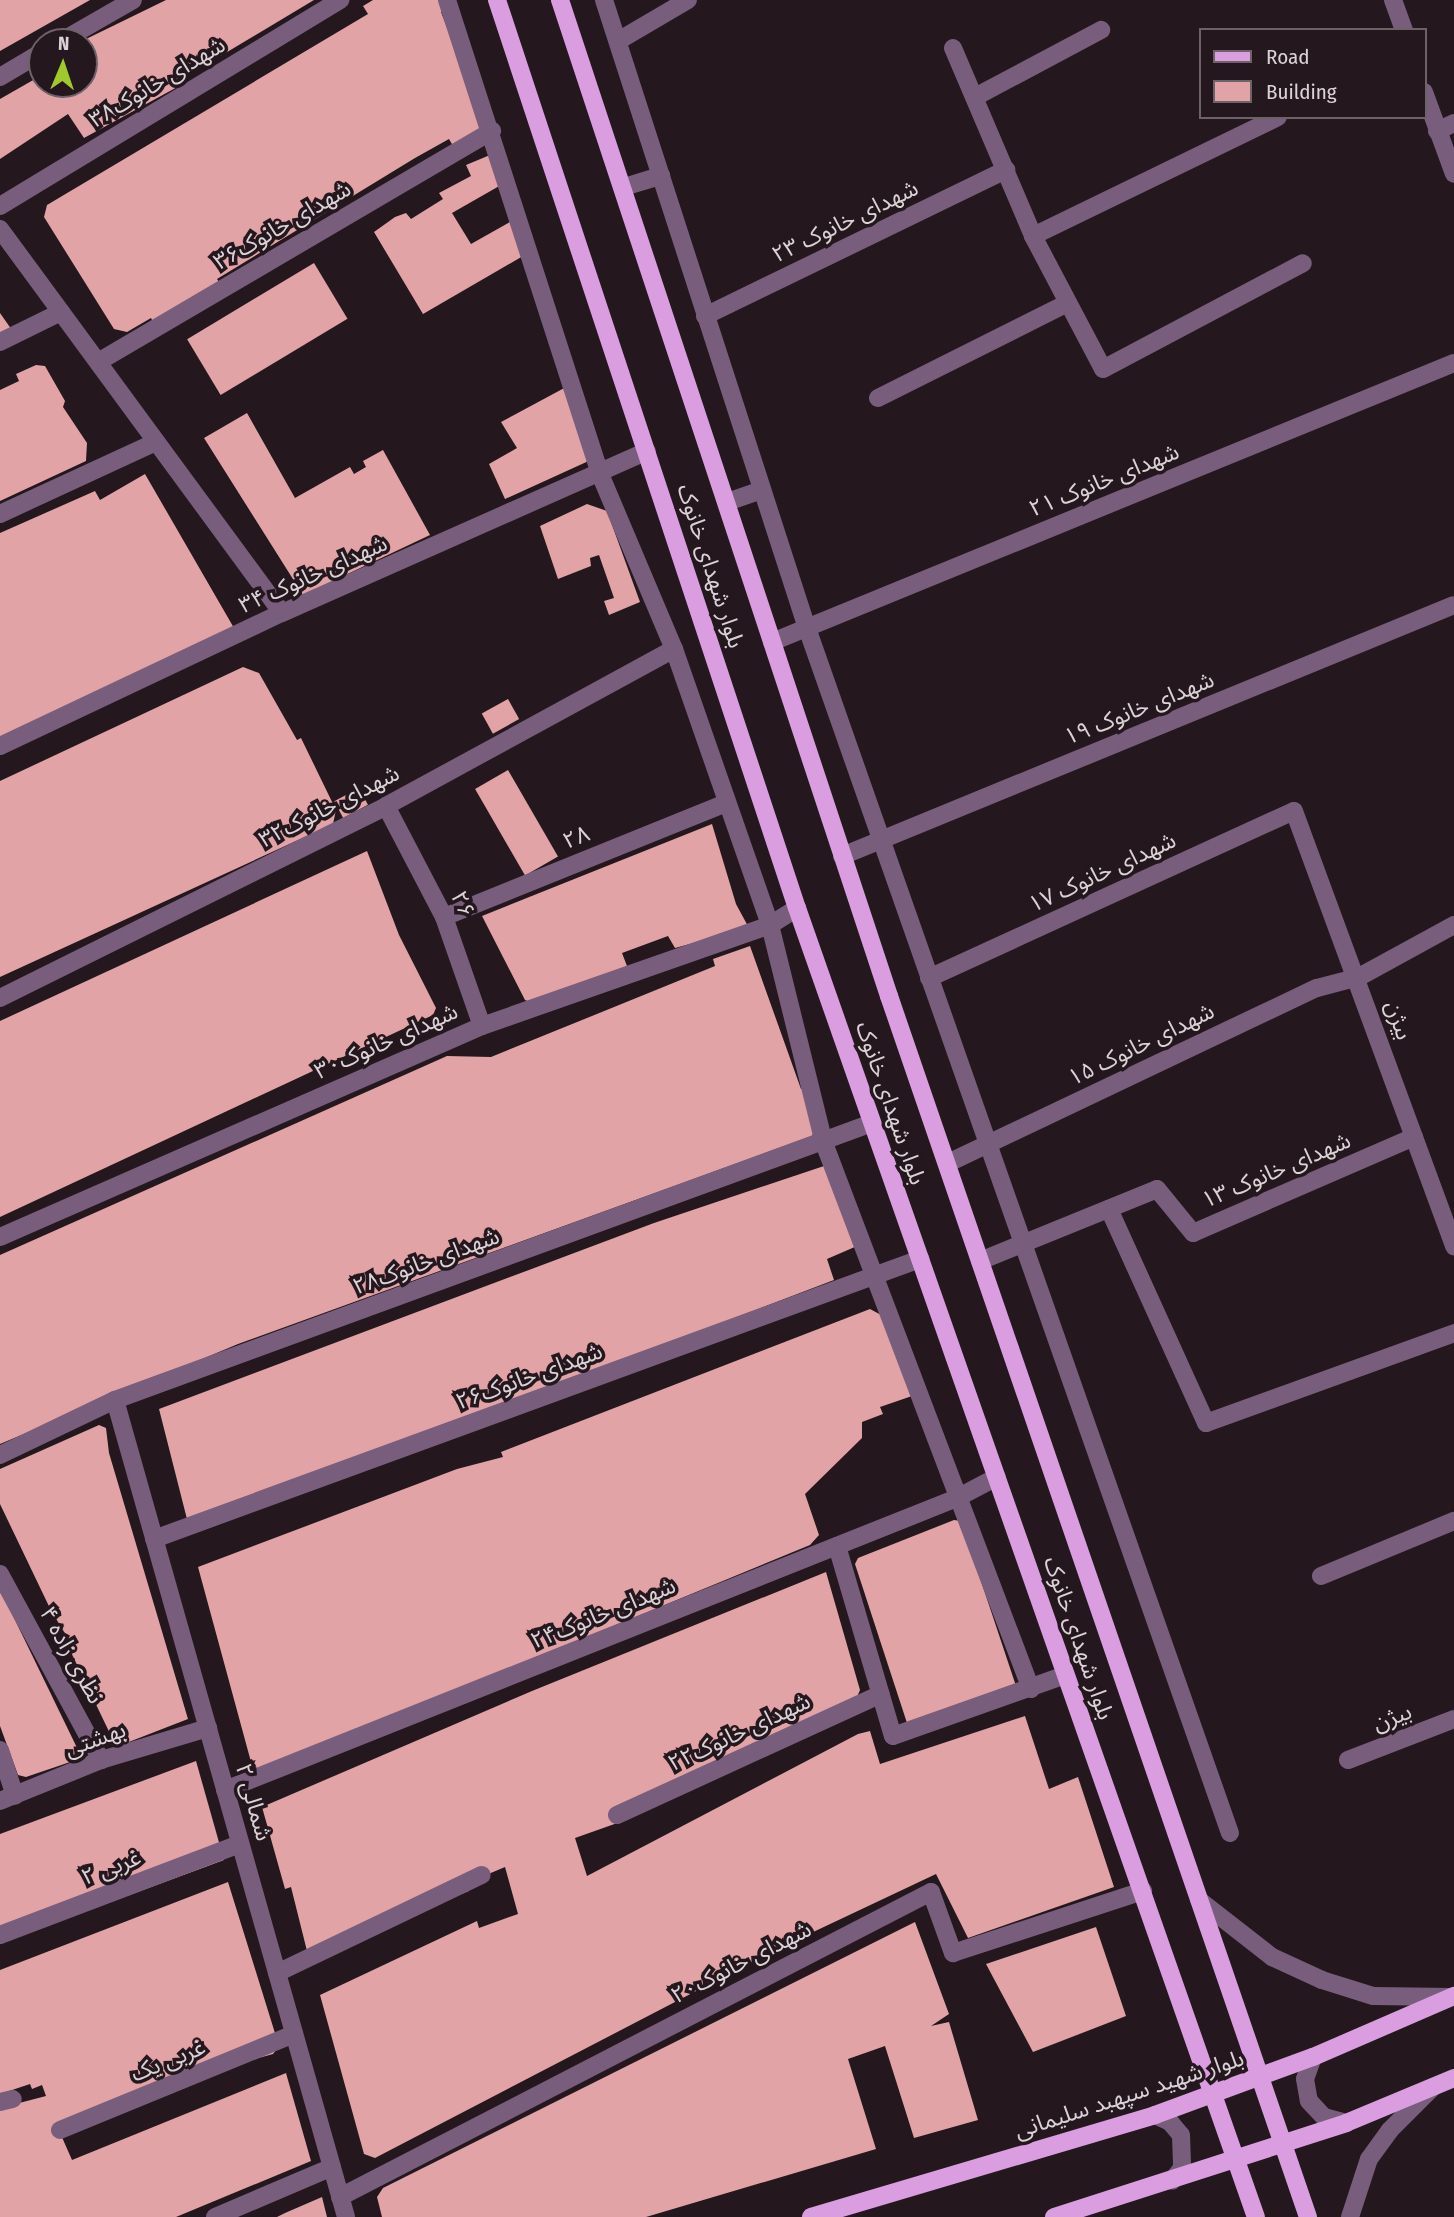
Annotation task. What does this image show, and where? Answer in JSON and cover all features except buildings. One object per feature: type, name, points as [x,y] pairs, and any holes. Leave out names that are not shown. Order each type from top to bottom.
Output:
[{"type":"main road","name":"بلوار شهدای خانوک","points":[[497,0],[797,908],[1256,2217]]},
{"type":"main road","name":"بلوار شهدای خانوک","points":[[560,0],[624,187],[842,856],[1308,2217]]},
{"type":"main road","name":"بلوار شهید سپهبد سلیمانی","points":[[811,2217],[1155,2115],[1313,2057],[1452,1996]]},
{"type":"main road","points":[[1054,2217],[1346,2123],[1454,2077]]},
{"type":"street","points":[[84,28],[133,0]]},
{"type":"street","name":"شهدای خانوک۳۸","points":[[0,206],[340,0]]},
{"type":"street","points":[[447,0],[492,131],[600,474],[674,649],[770,925],[824,1143],[1031,1689]]},
{"type":"street","points":[[604,0],[807,628],[1230,1833]]},
{"type":"street","points":[[618,41],[688,0]]},
{"type":"street","points":[[1393,0],[1403,28]]},
{"type":"street","points":[[975,97],[1101,30]]},
{"type":"street","points":[[953,48],[1033,236],[1102,369],[1303,263]]},
{"type":"street","points":[[0,77],[28,60]]},
{"type":"street","points":[[1426,98],[1454,174]]},
{"type":"street","points":[[1033,236],[1274,119]]},
{"type":"street","points":[[1437,131],[1454,123]]},
{"type":"street","name":"شهدای خانوک۳۶","points":[[97,362],[492,131]]},
{"type":"street","name":"شهدای خانوک ۲۳","points":[[705,316],[1006,170]]},
{"type":"street","points":[[624,187],[661,176]]},
{"type":"street","points":[[0,229],[282,613]]},
{"type":"street","points":[[878,398],[1068,303]]},
{"type":"street","points":[[0,342],[61,312]]},
{"type":"street","name":"شهدای خانوک ۲۱","points":[[772,642],[1454,363]]},
{"type":"street","points":[[0,514],[156,442]]},
{"type":"street","name":"۳۴ شهدای خانوک","points":[[0,746],[282,613],[647,451]]},
{"type":"street","points":[[727,502],[762,490]]},
{"type":"street","name":"شهدای خانوک ۱۹","points":[[842,856],[1454,605]]},
{"type":"street","name":"شهدای خانوک۳۲","points":[[0,998],[386,806],[674,649]]},
{"type":"street","name":"۲۸","points":[[444,917],[726,803]]},
{"type":"street","name":"۲۶","points":[[386,806],[444,917],[482,1026]]},
{"type":"street","name":"بیژن","points":[[1294,811],[1359,977],[1454,1247]]},
{"type":"street","name":"شهدای خانوک ۱۷","points":[[929,978],[1294,811]]},
{"type":"street","name":"شهدای خانوک۳۰","points":[[0,1237],[482,1026],[770,925],[797,908]]},
{"type":"street","name":"شهدای خانوک ۱۵","points":[[948,1163],[989,1146],[1317,988],[1359,977],[1454,925]]},
{"type":"street","name":"شهدای خانوک۲۸","points":[[0,1455],[115,1400],[824,1143],[872,1123]]},
{"type":"street","name":"شهدای خانوک ۱۳","points":[[980,1261],[1157,1189],[1193,1233],[1414,1137]]},
{"type":"street","points":[[1109,1209],[1206,1423],[1454,1333]]},
{"type":"street","name":"شهدای خانوک۲۶","points":[[154,1539],[920,1259]]},
{"type":"street","name":"شمالی ۲","points":[[115,1400],[346,2217]]},
{"type":"street","name":"شهدای خانوک۲۴","points":[[225,1790],[837,1546],[957,1497],[997,1477]]},
{"type":"street","points":[[1321,1576],[1454,1521]]},
{"type":"street","points":[[837,1546],[893,1736],[1065,1675]]},
{"type":"street","name":"نظری زاده ۴","points":[[0,1574],[101,1760]]},
{"type":"street","name":"شهدای خانوک۲۲","points":[[617,1815],[881,1694]]},
{"type":"street","name":"بیژن","points":[[1348,1760],[1454,1719]]},
{"type":"street","name":"بهشتی","points":[[7,1799],[101,1760],[208,1728]]},
{"type":"street","points":[[0,1751],[7,1799]]},
{"type":"street","name":"۲ غربی","points":[[0,1935],[240,1844]]},
{"type":"street","points":[[277,1973],[482,1875]]},
{"type":"street","name":"شهدای خانوک۲۰","points":[[340,2197],[931,1892],[953,1952],[1143,1891]]},
{"type":"street","points":[[1199,1900],[1272,1957],[1322,1980],[1373,1996],[1452,1996]]},
{"type":"street","name":"غربی یک","points":[[60,2130],[294,2034]]},
{"type":"street","points":[[1313,2057],[1305,2079],[1309,2101],[1324,2117],[1346,2123]]},
{"type":"street","points":[[1350,2217],[1370,2159],[1390,2130],[1433,2086]]},
{"type":"street","points":[[1155,2115],[1170,2122],[1181,2135],[1185,2151],[1182,2168],[1172,2181]]},
{"type":"street","points":[[215,2217],[332,2167]]}]
